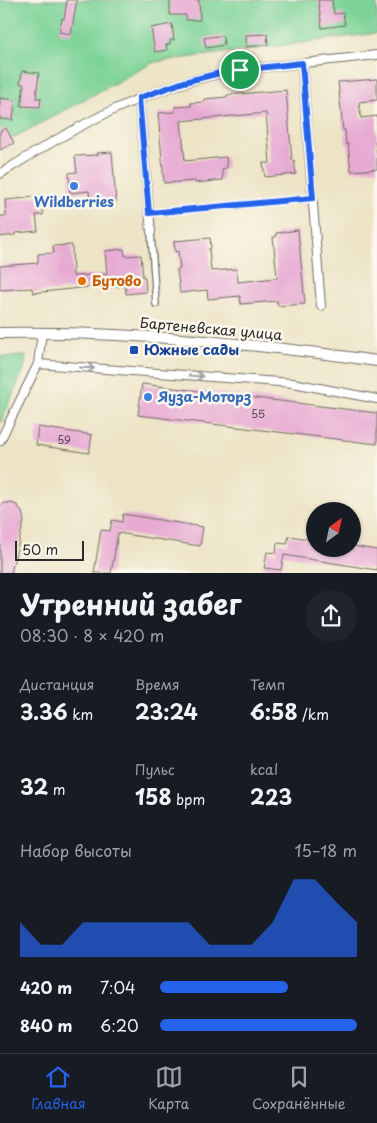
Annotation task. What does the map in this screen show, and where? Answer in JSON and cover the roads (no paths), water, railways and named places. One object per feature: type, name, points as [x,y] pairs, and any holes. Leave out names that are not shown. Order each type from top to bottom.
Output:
[{"type":"main road","name":"Бартеневская улица","points":[[0,333],[90,333],[203,340],[303,350],[377,361]]},
{"type":"street","points":[[0,174],[62,136],[139,98],[184,82],[224,72],[377,55]]},
{"type":"street","points":[[302,63],[321,306]]},
{"type":"street","points":[[139,98],[156,304]]},
{"type":"street","points":[[149,213],[313,198]]},
{"type":"street","points":[[0,441],[38,364],[42,332]]},
{"type":"street","points":[[38,364],[293,383],[377,399]]},
{"type":"place","name":"Wildberries","points":[[74,186]]},
{"type":"place","name":"Бутово","points":[[82,281]]},
{"type":"place","name":"Южные сады","points":[[134,350]]},
{"type":"place","name":"Яуза-Моторз","points":[[148,397]]}]
